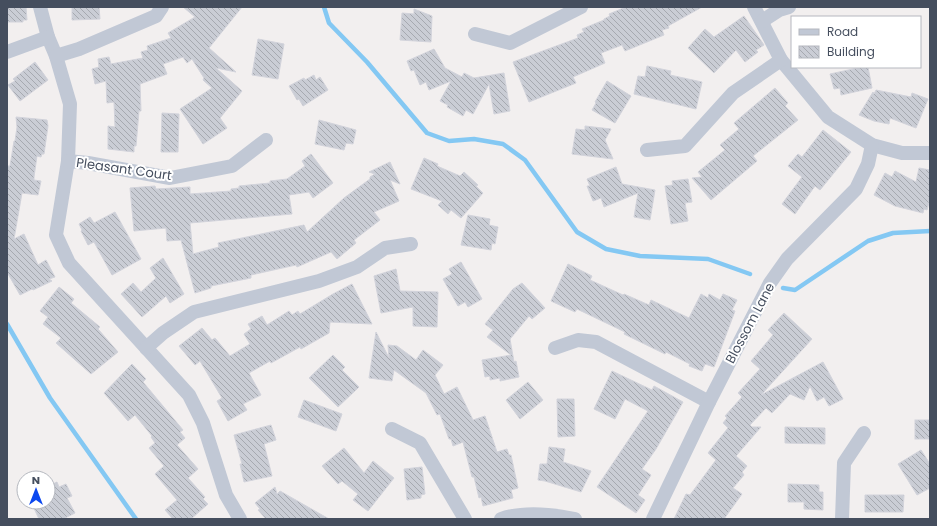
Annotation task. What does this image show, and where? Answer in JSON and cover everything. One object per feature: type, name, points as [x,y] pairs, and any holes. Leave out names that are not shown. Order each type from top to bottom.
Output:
[{"type":"street","points":[[40,7],[48,37],[56,56],[70,104],[68,161],[56,235],[69,263],[189,395],[203,423],[226,495],[240,519]]},
{"type":"street","points":[[56,56],[156,16],[162,7]]},
{"type":"street","points":[[475,34],[510,43],[581,7]]},
{"type":"street","points":[[754,7],[781,60],[828,117],[872,145],[902,153],[930,153]]},
{"type":"street","points":[[762,21],[779,10],[789,7]]},
{"type":"street","points":[[7,52],[48,37]]},
{"type":"street","points":[[648,150],[685,146],[734,93],[781,60]]},
{"type":"street","name":"Pleasant Court","points":[[68,161],[88,163],[170,178],[232,166],[266,140]]},
{"type":"street","name":"Blossom Lane","points":[[653,519],[709,402],[770,283],[787,259],[856,189],[868,164],[872,145]]},
{"type":"street","points":[[146,348],[163,333],[194,312],[319,281],[357,267],[385,248],[412,244]]},
{"type":"street","points":[[555,348],[578,340],[596,342],[709,402]]},
{"type":"street","points":[[392,429],[420,443],[465,519]]},
{"type":"street","points":[[842,519],[844,463],[864,433]]},
{"type":"street","points":[[502,519],[513,515],[554,515],[575,519]]},
{"type":"building","points":[[7,7],[26,7],[27,20],[23,20],[23,22],[7,22]]},
{"type":"building","points":[[72,7],[99,7],[100,19],[72,20]]},
{"type":"building","points":[[183,7],[242,7],[209,48],[236,72],[216,68],[242,91],[220,118],[227,128],[203,144],[180,109],[212,88],[203,80],[204,78],[192,59],[187,63],[183,57],[163,64],[167,74],[140,84],[141,111],[139,111],[136,146],[134,146],[134,152],[108,149],[108,126],[115,127],[114,102],[107,103],[106,81],[95,84],[92,69],[99,67],[98,59],[109,57],[111,64],[143,58],[141,52],[148,50],[147,46],[171,38],[168,33],[195,17]]},
{"type":"building","points":[[626,7],[702,7],[668,26],[669,28],[662,30],[664,35],[625,51],[622,45],[601,53],[605,63],[573,77],[576,83],[529,102],[513,62],[578,38],[577,35],[584,32],[582,29],[604,20],[610,16],[609,14]]},
{"type":"building","points":[[414,9],[432,16],[431,42],[400,40],[402,13],[414,14]]},
{"type":"building","points":[[744,16],[764,45],[756,50],[758,52],[745,62],[736,50],[714,73],[688,48],[705,29],[714,37]]},
{"type":"building","points":[[258,39],[284,44],[278,79],[252,75]]},
{"type":"building","points":[[434,49],[445,68],[462,77],[464,73],[474,78],[504,73],[510,111],[494,114],[489,84],[473,114],[466,110],[463,116],[447,107],[448,105],[440,101],[451,81],[429,90],[426,82],[420,85],[414,70],[411,71],[407,61]]},
{"type":"building","points":[[35,62],[48,80],[20,101],[8,85],[15,81],[13,79]]},
{"type":"building","points":[[647,66],[671,71],[670,75],[702,82],[696,109],[634,94],[638,76],[645,77]]},
{"type":"building","points":[[857,68],[868,68],[872,88],[841,95],[840,88],[834,89],[830,74]]},
{"type":"building","points":[[314,75],[316,80],[320,77],[328,90],[303,106],[299,99],[297,100],[289,86],[304,78],[305,80]]},
{"type":"building","points":[[607,81],[631,96],[615,123],[592,110]]},
{"type":"building","points":[[775,88],[788,103],[785,106],[798,120],[753,156],[757,161],[711,200],[692,178],[702,177],[698,172],[725,150],[720,145],[739,129],[734,123]]},
{"type":"building","points":[[876,90],[911,97],[912,93],[928,99],[916,128],[890,118],[889,124],[874,121],[859,115],[873,92],[874,94]]},
{"type":"building","points":[[162,113],[179,114],[178,152],[161,152]]},
{"type":"building","points":[[16,117],[47,120],[48,126],[44,154],[42,154],[41,157],[37,156],[34,180],[41,181],[38,195],[22,193],[14,239],[24,234],[38,265],[46,260],[55,277],[49,279],[52,281],[20,295],[7,272],[7,166],[10,166],[15,141],[17,127]]},
{"type":"building","points":[[319,120],[356,130],[353,144],[346,143],[344,150],[315,144]]},
{"type":"building","points":[[585,126],[611,129],[605,140],[613,159],[572,154],[576,129],[585,130]]},
{"type":"building","points":[[823,130],[851,152],[820,190],[815,186],[795,214],[782,204],[802,177],[788,166],[798,154],[802,157]]},
{"type":"building","points":[[311,154],[333,183],[313,198],[309,192],[289,195],[292,214],[190,223],[193,254],[219,247],[218,243],[304,225],[307,232],[344,198],[375,174],[369,172],[390,162],[400,184],[390,180],[399,201],[374,212],[380,220],[354,240],[356,243],[337,259],[331,252],[297,267],[296,265],[251,275],[251,278],[211,286],[211,288],[195,293],[181,240],[167,241],[166,228],[134,231],[130,188],[155,186],[156,189],[190,187],[190,194],[231,191],[231,189],[239,188],[239,186],[270,183],[270,181],[287,179],[305,166],[302,161]]},
{"type":"building","points":[[424,158],[438,164],[437,166],[460,176],[464,172],[478,185],[476,186],[483,193],[461,218],[451,210],[448,214],[438,205],[442,201],[411,189]]},
{"type":"building","points":[[616,167],[622,184],[655,190],[650,220],[634,217],[638,193],[604,207],[601,198],[593,201],[587,186],[590,186],[587,179]]},
{"type":"building","points":[[919,168],[930,170],[930,199],[927,210],[924,209],[923,213],[895,206],[874,195],[885,173],[892,177],[895,171],[916,182]]},
{"type":"building","points":[[688,179],[692,202],[685,203],[688,221],[671,224],[665,186],[673,185],[672,181]]},
{"type":"building","points":[[115,212],[141,259],[112,275],[94,242],[88,245],[79,224],[90,217],[94,223]]},
{"type":"building","points":[[468,215],[490,219],[489,225],[498,227],[495,244],[492,243],[491,250],[461,245]]},
{"type":"building","points":[[163,258],[184,294],[170,303],[166,296],[142,317],[121,294],[133,283],[141,292],[156,278],[150,268]]},
{"type":"building","points":[[461,262],[482,299],[468,307],[465,302],[458,306],[443,279],[452,274],[449,269]]},
{"type":"building","points":[[568,264],[592,276],[590,280],[623,295],[624,294],[649,305],[651,300],[689,318],[701,294],[708,298],[709,294],[720,300],[723,294],[737,300],[732,310],[735,311],[714,367],[705,364],[702,371],[689,366],[690,364],[666,352],[665,354],[624,334],[625,332],[577,309],[575,312],[551,301]]},
{"type":"building","points":[[396,269],[400,291],[438,292],[437,327],[413,326],[413,307],[381,313],[374,276]]},
{"type":"building","points":[[522,283],[545,308],[532,319],[529,316],[510,339],[514,362],[516,361],[519,377],[500,381],[500,378],[490,380],[490,376],[485,377],[482,360],[511,355],[487,337],[493,330],[485,324],[513,289]]},
{"type":"building","points":[[352,284],[372,324],[330,322],[329,333],[301,349],[300,347],[249,373],[261,395],[243,404],[247,410],[228,421],[217,401],[222,398],[200,361],[195,365],[179,346],[202,328],[212,340],[215,338],[230,356],[250,344],[244,334],[251,329],[248,324],[262,316],[267,325],[289,311],[292,315],[298,311],[300,314]]},
{"type":"building","points":[[59,287],[74,299],[71,303],[100,327],[98,329],[118,352],[91,374],[56,343],[61,338],[43,324],[48,317],[40,311]]},
{"type":"building","points":[[784,313],[812,339],[761,395],[823,362],[843,399],[829,406],[824,397],[817,401],[810,386],[804,400],[790,394],[772,413],[766,408],[750,425],[752,427],[761,427],[736,456],[747,466],[742,472],[744,475],[733,488],[742,494],[724,519],[674,519],[686,494],[690,495],[716,460],[708,453],[728,428],[723,423],[727,418],[725,416],[742,397],[738,393],[760,369],[751,361],[773,335],[768,330]]},
{"type":"building","points":[[376,332],[389,358],[388,345],[397,346],[416,360],[423,350],[443,365],[435,375],[444,394],[457,387],[473,420],[485,416],[497,452],[507,449],[509,455],[511,455],[518,488],[511,490],[513,498],[483,506],[481,497],[479,498],[474,477],[472,477],[463,442],[453,446],[440,414],[437,415],[426,393],[394,370],[392,381],[369,378]]},
{"type":"building","points":[[333,355],[345,367],[342,370],[359,387],[338,407],[309,378]]},
{"type":"building","points":[[132,364],[146,379],[143,382],[183,430],[180,432],[185,438],[177,445],[198,469],[188,478],[205,497],[203,499],[208,504],[191,519],[173,519],[165,510],[177,500],[155,474],[164,466],[149,448],[155,443],[151,437],[152,436],[135,415],[128,421],[104,393]]},
{"type":"building","points":[[612,371],[652,390],[654,386],[683,402],[656,449],[642,469],[651,475],[638,495],[645,500],[636,513],[597,487],[648,411],[625,399],[615,419],[594,409]]},
{"type":"building","points":[[528,382],[543,400],[520,419],[506,400]]},
{"type":"building","points":[[557,399],[574,399],[575,436],[558,437]]},
{"type":"building","points":[[304,400],[342,414],[336,431],[298,417]]},
{"type":"building","points":[[915,420],[930,420],[930,439],[915,439]]},
{"type":"building","points":[[271,425],[276,440],[264,444],[272,476],[244,482],[240,464],[242,464],[234,435]]},
{"type":"building","points":[[785,427],[825,428],[825,444],[785,443]]},
{"type":"building","points":[[549,447],[565,449],[563,462],[591,471],[581,492],[538,480],[540,464],[547,464]]},
{"type":"building","points":[[344,448],[364,473],[373,461],[394,478],[368,511],[353,500],[358,494],[342,481],[338,484],[322,466]]},
{"type":"building","points":[[921,450],[930,464],[930,488],[917,495],[898,464]]},
{"type":"building","points":[[422,467],[425,494],[421,495],[421,498],[407,500],[404,469]]},
{"type":"building","points":[[56,482],[59,487],[66,484],[72,496],[67,498],[75,513],[63,519],[39,519],[35,510],[56,510]]},
{"type":"building","points":[[788,484],[819,485],[819,492],[823,492],[823,510],[804,509],[804,502],[788,502]]},
{"type":"building","points":[[275,487],[277,494],[280,491],[329,519],[266,519],[258,510],[260,509],[255,503]]},
{"type":"building","points":[[865,495],[904,495],[903,512],[865,512]]},
{"type":"waterway","points":[[324,7],[329,23],[367,62],[427,133],[449,141],[474,139],[503,144],[525,160],[577,232],[606,249],[640,256],[708,259],[750,274]]},
{"type":"waterway","points":[[783,288],[795,290],[868,241],[893,233],[930,231]]},
{"type":"waterway","points":[[7,324],[50,398],[136,519]]}]
